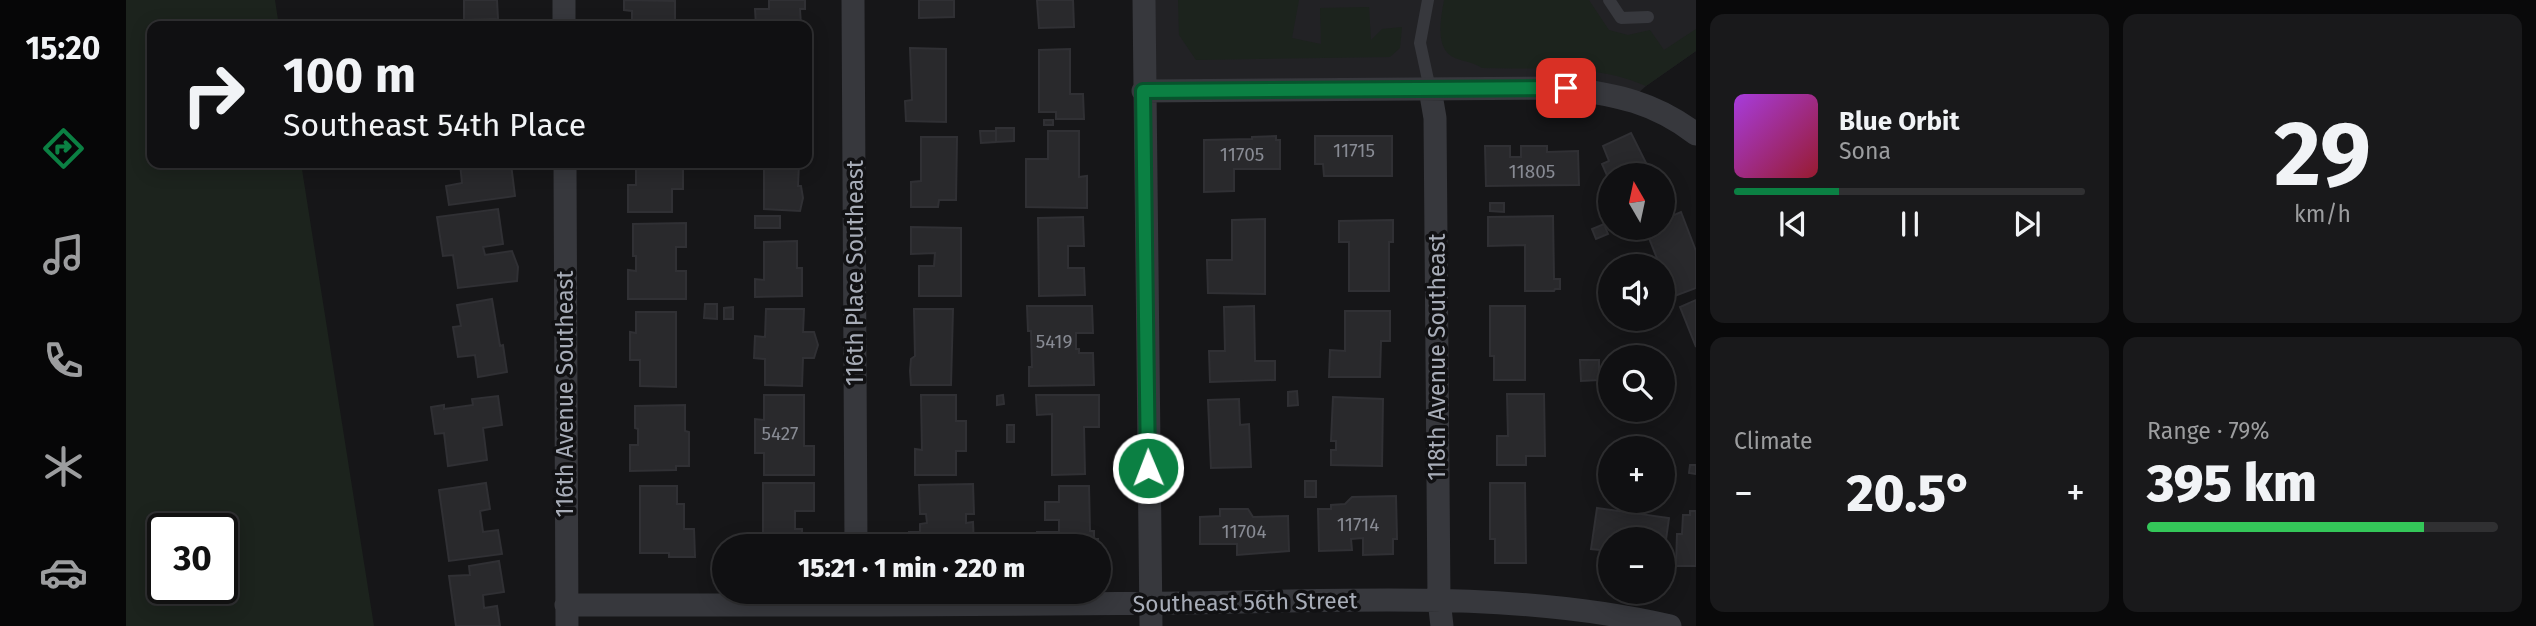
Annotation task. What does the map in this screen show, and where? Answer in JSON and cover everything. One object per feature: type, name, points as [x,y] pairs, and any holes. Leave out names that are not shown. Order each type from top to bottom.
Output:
[{"type":"street","points":[[564,0],[564,21]]},
{"type":"street","name":"116th Place Southeast","points":[[853,0],[856,534]]},
{"type":"street","points":[[1144,0],[1150,615]]},
{"type":"street","points":[[1143,91],[1566,88],[1632,99],[1665,112],[1696,134]]},
{"type":"street","name":"118th Avenue Southeast","points":[[1430,89],[1436,118],[1439,600],[1442,626]]},
{"type":"street","name":"116th Avenue Southeast","points":[[565,168],[566,616]]},
{"type":"street","name":"Southeast 56th Street","points":[[566,616],[857,608],[1150,615],[1439,600],[1572,608],[1622,615],[1670,626]]},
{"type":"lane","points":[[1427,0],[1420,43],[1430,89]]},
{"type":"lane","points":[[1609,0],[1621,18],[1648,17]]},
{"type":"shaded area","points":[[126,0],[275,0],[278,21],[147,21],[147,168],[302,168],[374,626],[126,626]]},
{"type":"shaded area","points":[[1144,0],[1696,0],[1696,51],[1632,99],[1143,91]]},
{"type":"shaded area","points":[[1178,0],[1299,0],[1292,38],[1321,44],[1320,8],[1369,7],[1371,40],[1382,29],[1402,27],[1400,48],[1390,57],[1196,60],[1179,35]]},
{"type":"shaded area","points":[[1444,0],[1589,0],[1609,30],[1628,35],[1650,30],[1664,50],[1696,29],[1696,51],[1646,86],[1607,74],[1586,71],[1482,68],[1455,58],[1444,48],[1440,32]]},
{"type":"building","points":[[464,0],[497,0],[498,19],[464,20]]},
{"type":"building","points":[[624,0],[675,1],[675,21],[632,21],[632,11],[624,10]]},
{"type":"building","points":[[769,0],[805,0],[805,9],[800,9],[801,21],[756,21],[755,9],[769,9]]},
{"type":"building","points":[[919,0],[954,0],[954,17],[919,18]]},
{"type":"building","points":[[1037,0],[1073,0],[1074,27],[1039,28]]},
{"type":"building","points":[[910,48],[946,49],[946,122],[906,121],[905,101],[912,100]]},
{"type":"building","points":[[1070,49],[1070,94],[1083,94],[1084,119],[1056,119],[1056,112],[1039,112],[1039,50]]},
{"type":"building","points":[[1044,120],[1053,120],[1053,125],[1044,125]]},
{"type":"building","points":[[996,128],[1014,128],[1014,141],[996,142]]},
{"type":"building","points":[[980,131],[996,131],[996,142],[981,143]]},
{"type":"building","points":[[1048,131],[1079,131],[1079,177],[1087,176],[1087,208],[1026,207],[1026,159],[1048,159]]},
{"type":"building","points":[[1631,133],[1646,163],[1604,163],[1609,161],[1603,146]]},
{"type":"building","points":[[1276,136],[1276,140],[1280,140],[1280,169],[1234,169],[1234,191],[1204,192],[1204,140]]},
{"type":"building","points":[[1315,136],[1392,136],[1392,176],[1324,176],[1323,164],[1315,164]]},
{"type":"building","points":[[921,137],[957,137],[956,200],[939,200],[938,207],[911,207],[911,182],[921,181]]},
{"type":"building","points":[[1485,146],[1510,146],[1510,157],[1521,157],[1521,146],[1547,146],[1547,152],[1578,151],[1579,185],[1486,186]]},
{"type":"building","points":[[460,168],[512,168],[515,196],[449,205],[446,186],[462,183]]},
{"type":"building","points":[[636,168],[683,168],[683,189],[672,189],[672,212],[628,212],[628,185],[636,185]]},
{"type":"building","points":[[764,168],[799,168],[798,186],[801,186],[803,198],[800,211],[764,209]]},
{"type":"building","points":[[1490,203],[1504,203],[1504,212],[1490,211]]},
{"type":"building","points":[[498,209],[503,244],[483,247],[485,255],[512,251],[518,267],[517,281],[458,288],[453,255],[443,256],[437,217]]},
{"type":"building","points":[[1681,212],[1696,251],[1696,288],[1675,296],[1675,254],[1655,254],[1650,240],[1675,240],[1675,215]]},
{"type":"building","points":[[755,216],[780,216],[780,228],[755,228]]},
{"type":"building","points":[[1553,216],[1554,279],[1560,279],[1560,289],[1525,291],[1525,245],[1488,246],[1488,217]]},
{"type":"building","points":[[1083,217],[1084,246],[1068,246],[1068,268],[1084,268],[1085,295],[1039,296],[1038,218]]},
{"type":"building","points":[[1265,219],[1265,294],[1208,293],[1207,260],[1232,260],[1232,220]]},
{"type":"building","points":[[1393,220],[1393,242],[1389,242],[1389,291],[1349,291],[1349,242],[1339,242],[1339,221]]},
{"type":"building","points":[[686,223],[686,247],[676,247],[676,271],[686,271],[686,299],[628,299],[628,270],[636,271],[633,224]]},
{"type":"building","points":[[1598,226],[1598,238],[1596,239],[1592,229]]},
{"type":"building","points":[[911,227],[961,228],[961,296],[919,296],[919,266],[934,266],[935,253],[911,254]]},
{"type":"building","points":[[797,241],[797,268],[802,268],[802,296],[755,297],[755,279],[764,280],[764,242]]},
{"type":"building","points":[[492,299],[507,372],[478,377],[475,355],[458,357],[453,327],[461,326],[457,305]]},
{"type":"building","points":[[1696,300],[1696,347],[1680,307]]},
{"type":"building","points":[[705,304],[717,304],[717,319],[704,318]]},
{"type":"building","points":[[1027,306],[1092,306],[1093,333],[1076,333],[1076,349],[1079,349],[1079,353],[1093,353],[1094,385],[1029,386],[1029,367],[1032,367]]},
{"type":"building","points":[[1254,306],[1255,361],[1275,361],[1275,380],[1210,382],[1209,351],[1225,351],[1224,307]]},
{"type":"building","points":[[1490,306],[1525,306],[1525,380],[1494,380],[1494,356],[1490,356]]},
{"type":"building","points":[[733,307],[733,319],[724,319],[724,308]]},
{"type":"building","points":[[766,309],[804,309],[803,332],[814,332],[818,345],[814,358],[803,358],[802,386],[765,385],[765,359],[754,358],[755,336],[765,337]]},
{"type":"building","points":[[914,309],[953,309],[951,385],[911,385],[911,359],[915,356]]},
{"type":"building","points":[[1345,311],[1390,311],[1390,341],[1381,341],[1380,377],[1329,377],[1330,350],[1345,351]]},
{"type":"building","points":[[636,312],[676,312],[676,387],[640,386],[640,360],[630,360],[630,332],[636,333]]},
{"type":"building","points":[[1580,360],[1598,360],[1598,380],[1581,381]]},
{"type":"building","points":[[1297,391],[1298,405],[1288,406],[1288,392]]},
{"type":"building","points":[[1507,394],[1544,394],[1545,456],[1526,456],[1526,465],[1497,465],[1497,436],[1508,436]]},
{"type":"building","points":[[764,395],[804,395],[804,446],[814,446],[814,475],[764,475],[764,453],[755,453],[755,419],[764,420]]},
{"type":"building","points":[[921,395],[956,395],[956,421],[966,421],[966,451],[956,451],[956,475],[915,475],[915,449],[922,450]]},
{"type":"building","points":[[1003,395],[1004,404],[997,405],[997,396]]},
{"type":"building","points":[[1036,395],[1099,395],[1099,427],[1084,427],[1085,474],[1052,475],[1052,414],[1037,415]]},
{"type":"building","points":[[498,396],[502,425],[483,428],[487,460],[448,466],[444,433],[435,434],[431,407],[444,405],[444,409],[473,405],[472,399]]},
{"type":"building","points":[[1333,397],[1383,399],[1382,466],[1331,465],[1331,450],[1336,450],[1336,441],[1331,441]]},
{"type":"building","points":[[1239,399],[1240,425],[1249,424],[1251,467],[1211,468],[1208,400]]},
{"type":"building","points":[[685,405],[685,431],[689,432],[689,466],[676,466],[676,470],[630,471],[630,445],[638,445],[635,406]]},
{"type":"building","points":[[1007,425],[1014,425],[1014,442],[1007,442]]},
{"type":"building","points":[[1690,465],[1696,465],[1696,474],[1689,473]]},
{"type":"building","points":[[1305,481],[1316,481],[1316,497],[1305,497]]},
{"type":"building","points":[[486,483],[490,509],[480,511],[483,532],[498,530],[502,554],[449,561],[439,490]]},
{"type":"building","points":[[763,483],[814,483],[814,511],[795,511],[795,529],[802,529],[802,534],[763,534]]},
{"type":"building","points":[[1490,483],[1525,483],[1526,563],[1495,563],[1495,539],[1490,539]]},
{"type":"building","points":[[973,484],[974,514],[966,514],[966,523],[973,522],[974,534],[909,534],[920,532],[920,524],[927,523],[926,514],[920,514],[919,485]]},
{"type":"building","points":[[640,486],[677,486],[677,504],[684,504],[684,529],[694,529],[695,557],[669,557],[669,553],[640,553]]},
{"type":"building","points":[[1059,486],[1089,486],[1090,531],[1094,531],[1094,534],[1037,534],[1059,532],[1059,520],[1045,520],[1045,502],[1059,502]]},
{"type":"building","points":[[1396,496],[1397,539],[1393,539],[1393,554],[1363,555],[1363,538],[1351,539],[1352,550],[1319,551],[1318,509],[1331,509],[1331,505],[1345,504],[1352,497]]},
{"type":"building","points":[[1597,508],[1598,513],[1633,513],[1669,518],[1668,527],[1598,527],[1598,550],[1591,549]]},
{"type":"building","points":[[1220,509],[1248,509],[1253,517],[1288,516],[1289,551],[1237,555],[1237,544],[1200,544],[1200,517],[1220,516]]},
{"type":"building","points":[[1690,511],[1696,511],[1696,566],[1676,566],[1677,534],[1682,534],[1683,515],[1690,515]]},
{"type":"building","points":[[499,561],[504,592],[483,595],[484,608],[497,606],[500,626],[456,626],[449,576],[470,575],[469,566]]},
{"type":"route","points":[[1148,468],[1143,91],[1566,88]]}]
